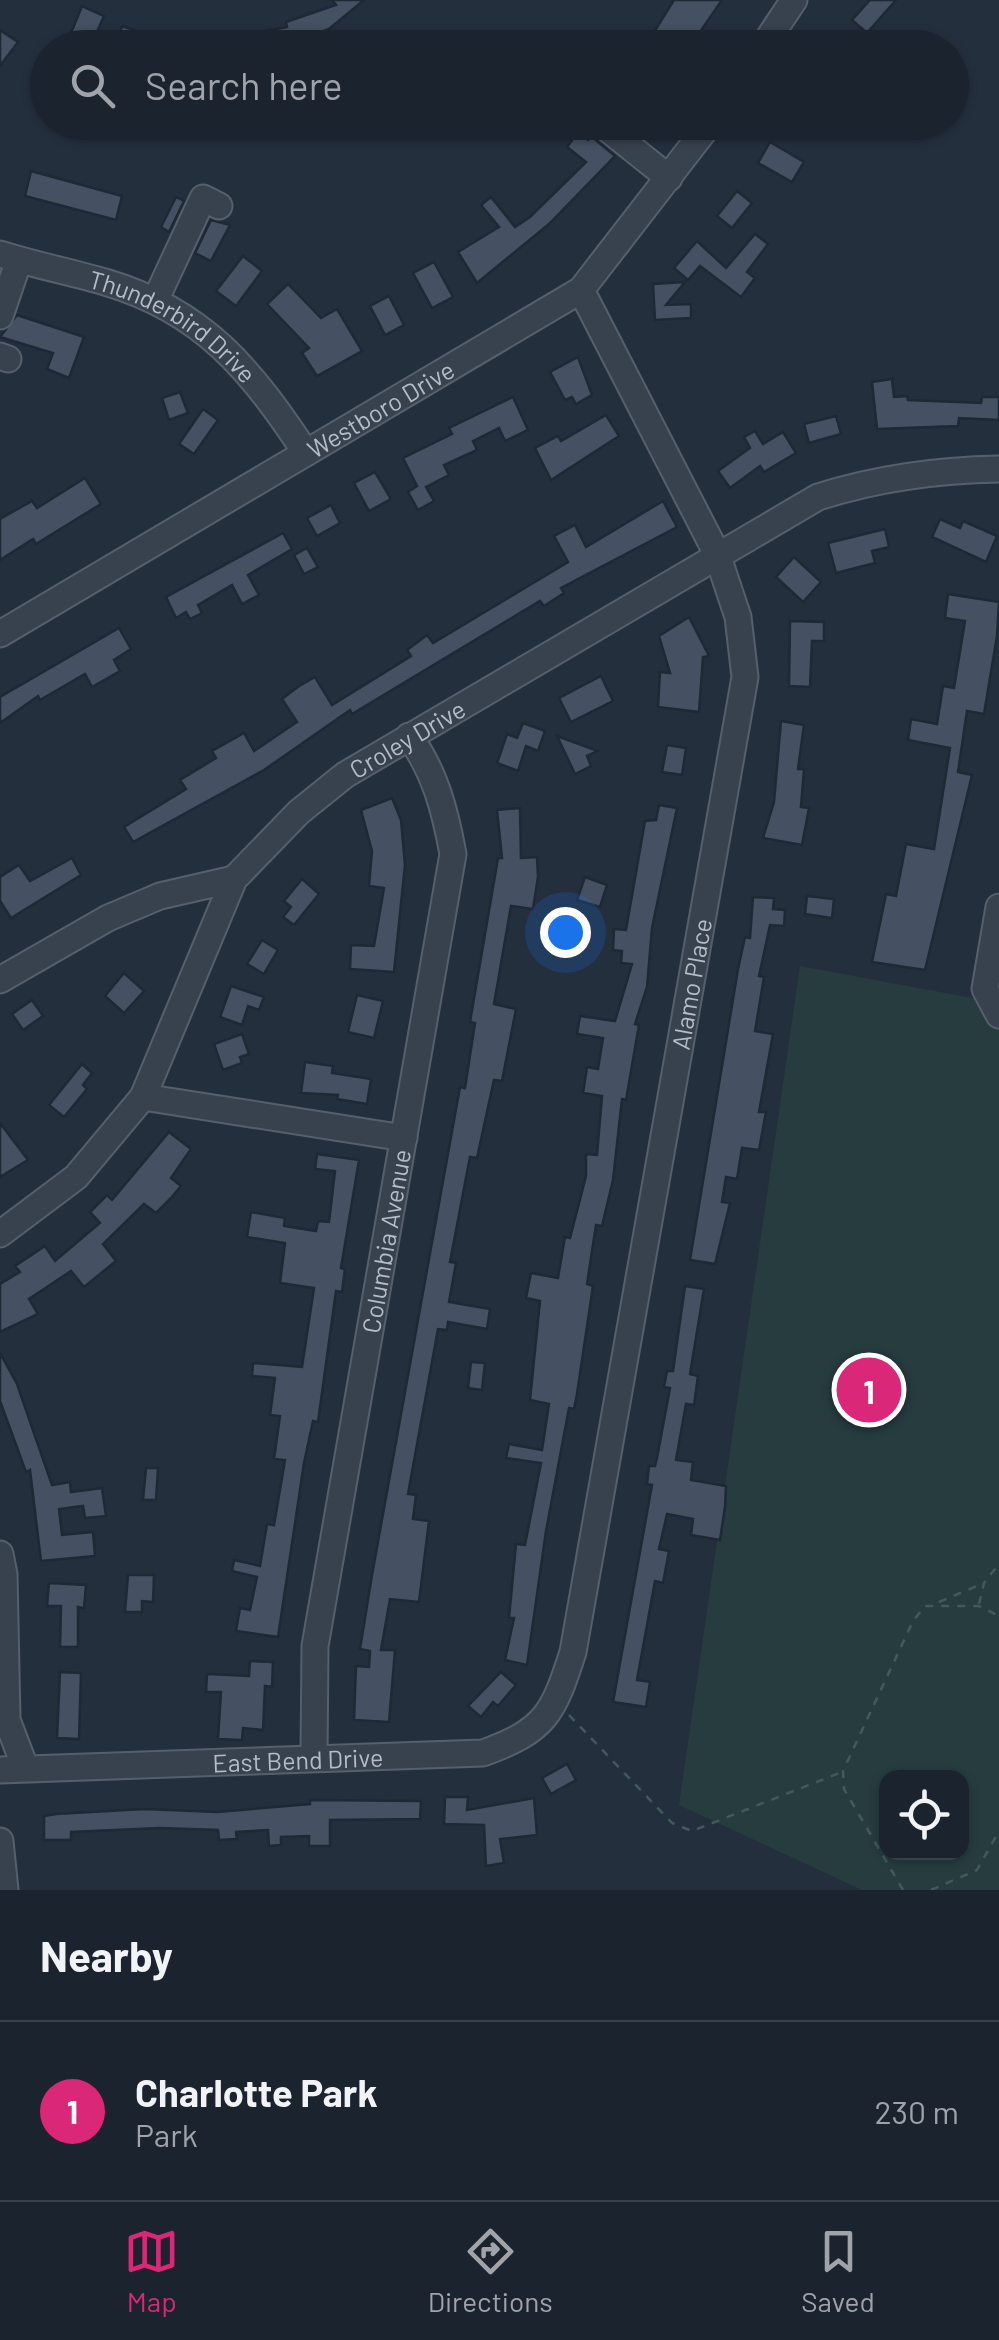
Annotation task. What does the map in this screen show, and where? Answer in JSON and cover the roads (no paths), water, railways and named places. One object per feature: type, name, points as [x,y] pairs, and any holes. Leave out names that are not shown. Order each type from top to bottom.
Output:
[{"type":"street","points":[[774,30],[794,0]]},
{"type":"street","points":[[621,140],[669,178]]},
{"type":"street","name":"Westboro Drive","points":[[0,634],[580,290],[698,140]]},
{"type":"street","points":[[155,301],[204,199]]},
{"type":"street","points":[[0,316],[10,257]]},
{"type":"street","name":"Thunderbird Drive","points":[[10,257],[105,282],[194,320],[248,371],[306,453]]},
{"type":"street","name":"Alamo Place","points":[[556,1706],[573,1652],[746,677],[738,616],[717,554],[580,290]]},
{"type":"street","name":"Croley Drive","points":[[0,1234],[76,1177],[143,1097],[234,879],[299,812],[345,775],[818,497],[871,480],[999,468]]},
{"type":"street","name":"Columbia Avenue","points":[[314,1757],[316,1646],[453,854],[443,803],[426,759],[409,736]]},
{"type":"street","points":[[0,980],[108,918],[160,896],[234,879]]},
{"type":"street","points":[[999,907],[985,990],[999,1016]]},
{"type":"street","points":[[143,1097],[404,1138]]},
{"type":"street","points":[[0,1554],[12,1769]]},
{"type":"street","name":"East Bend Drive","points":[[12,1769],[483,1753],[523,1738],[556,1706]]},
{"type":"street","points":[[0,1841],[5,1890]]},
{"type":"place","name":"Charlotte Park","points":[[869,1390]]}]
